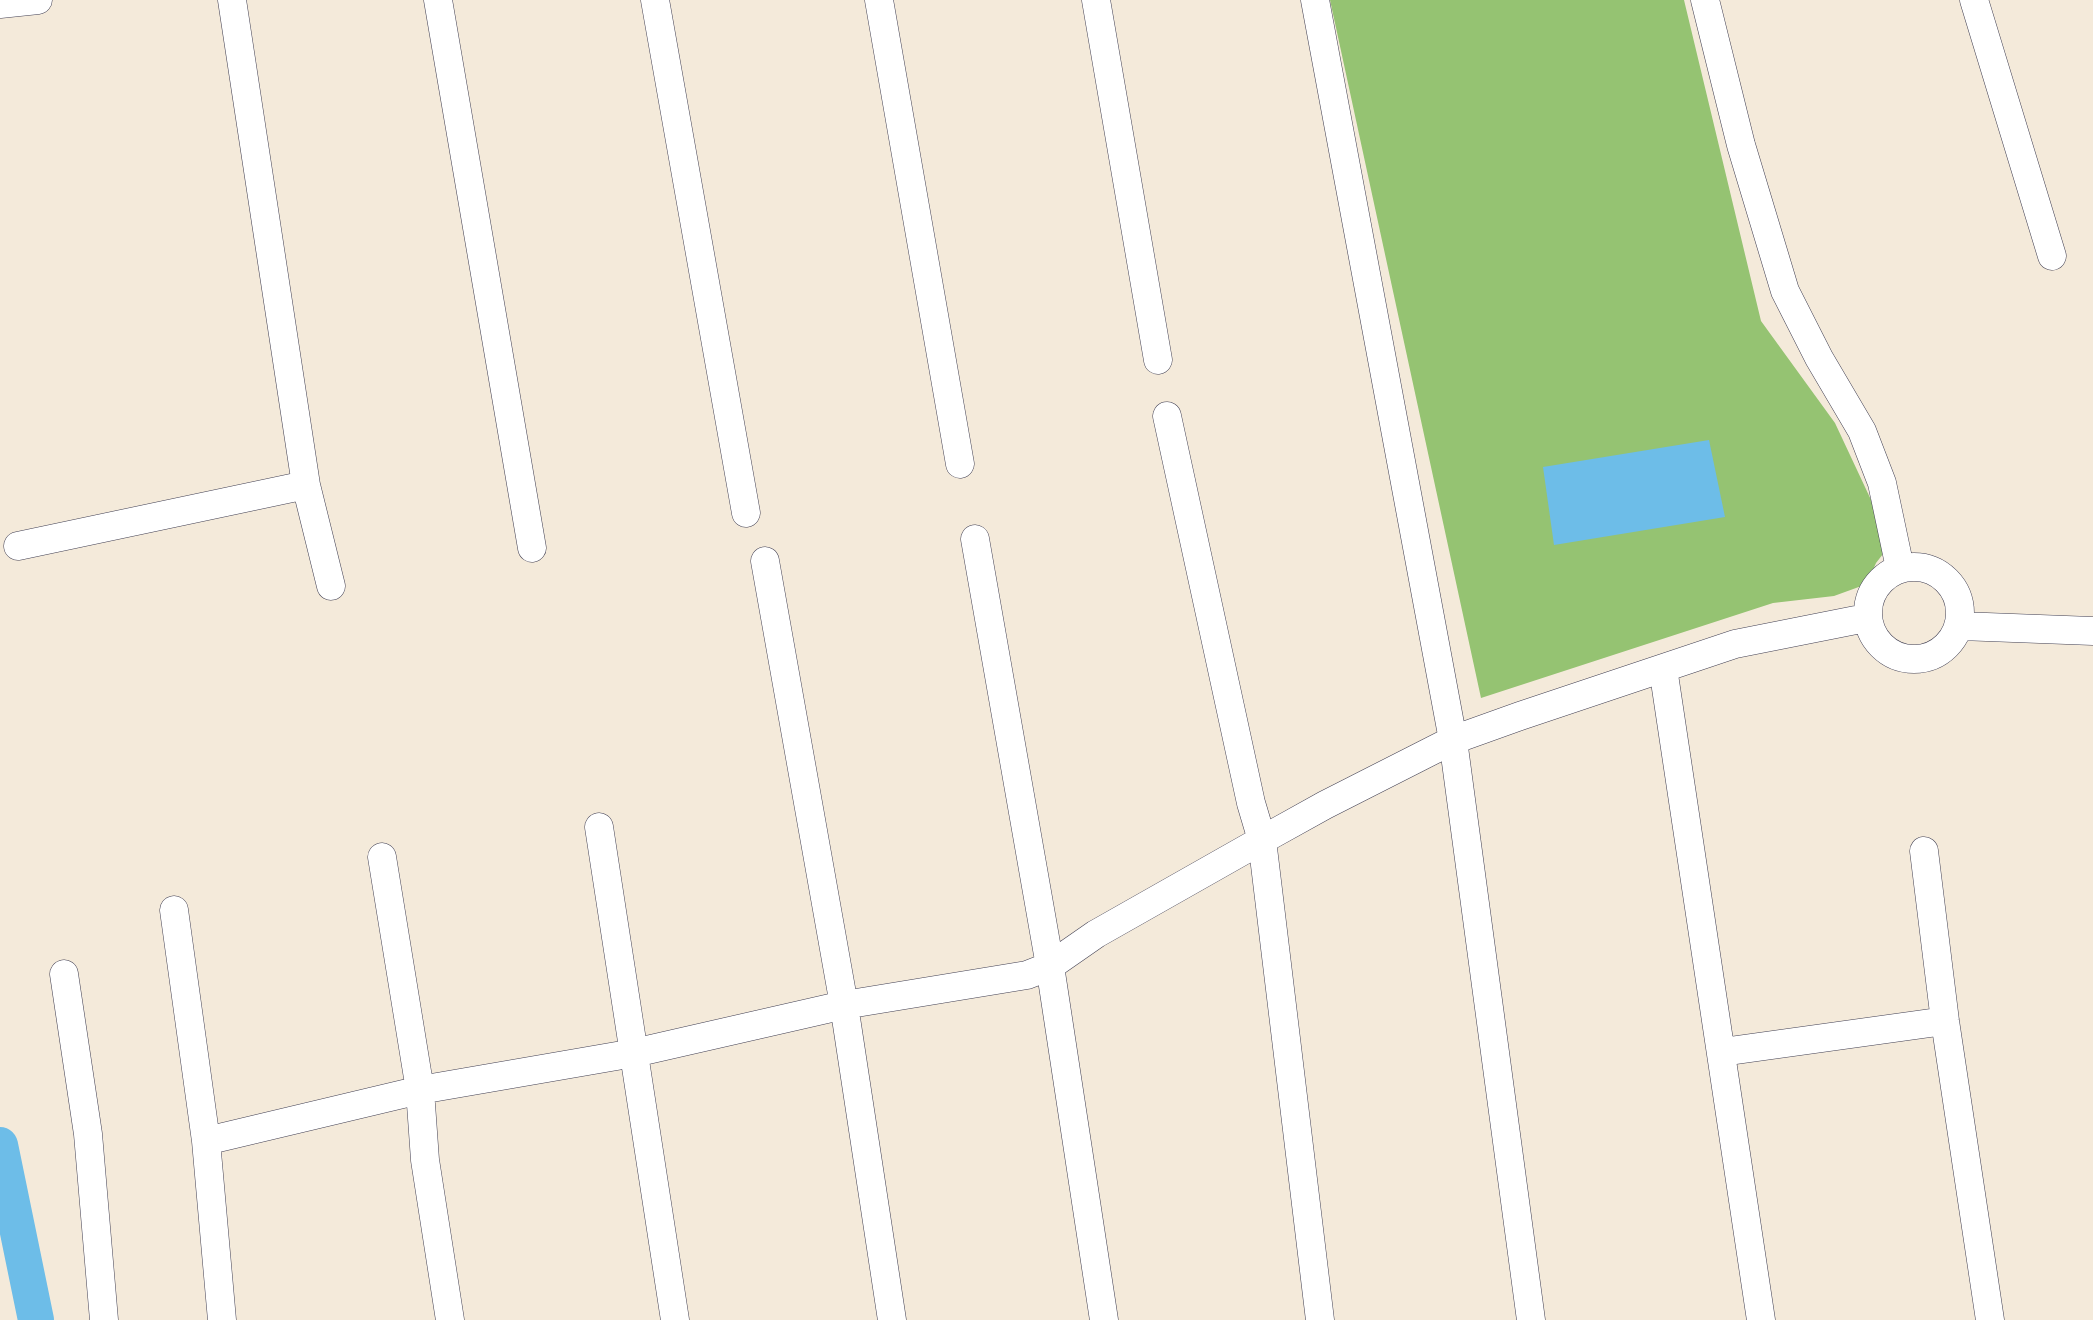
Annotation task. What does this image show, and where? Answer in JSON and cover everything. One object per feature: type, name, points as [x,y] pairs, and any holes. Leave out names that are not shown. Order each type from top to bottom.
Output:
[{"type":"street","points":[[0,4],[38,0]]},
{"type":"street","points":[[232,0],[306,485],[331,586]]},
{"type":"street","points":[[438,0],[532,548]]},
{"type":"street","points":[[655,0],[746,513]]},
{"type":"street","points":[[878,0],[960,464]]},
{"type":"street","points":[[1096,0],[1158,360]]},
{"type":"street","points":[[1315,0],[1453,740],[1531,1320]]},
{"type":"street","points":[[1705,0],[1741,145],[1785,291],[1819,358],[1862,431],[1882,484],[1900,568]]},
{"type":"street","points":[[1974,0],[2052,256]]},
{"type":"street","points":[[1168,416],[1251,803],[1262,840],[1320,1320]]},
{"type":"street","points":[[18,546],[306,485]]},
{"type":"street","points":[[975,539],[1050,966],[1104,1320]]},
{"type":"street","points":[[765,561],[844,1005],[892,1320]]},
{"type":"street","points":[[1925,567],[1947,579],[1960,601],[1960,626],[1950,644],[1934,656],[1915,660],[1895,656],[1879,644],[1870,630],[1866,618],[1872,591],[1884,576],[1900,568],[1925,567]]},
{"type":"street","points":[[206,1141],[420,1090],[634,1053],[844,1005],[1027,975],[1050,966],[1096,934],[1325,805],[1453,740],[1735,644],[1866,618]]},
{"type":"street","points":[[1960,626],[2093,631]]},
{"type":"street","points":[[1663,668],[1761,1320]]},
{"type":"street","points":[[599,827],[675,1320]]},
{"type":"street","points":[[1924,851],[1945,1021],[1990,1320]]},
{"type":"street","points":[[382,857],[420,1090],[425,1160],[450,1320]]},
{"type":"street","points":[[174,910],[206,1141],[222,1320]]},
{"type":"street","points":[[64,974],[88,1134],[104,1320]]},
{"type":"street","points":[[1722,1052],[1945,1021]]},
{"type":"green space","points":[[1330,0],[1684,0],[1761,321],[1835,423],[1872,502],[1893,541],[1876,563],[1867,584],[1834,596],[1773,603],[1481,698]]},
{"type":"water","points":[[1709,440],[1725,517],[1554,545],[1543,467]]},
{"type":"waterway","points":[[0,1145],[36,1320]]}]
